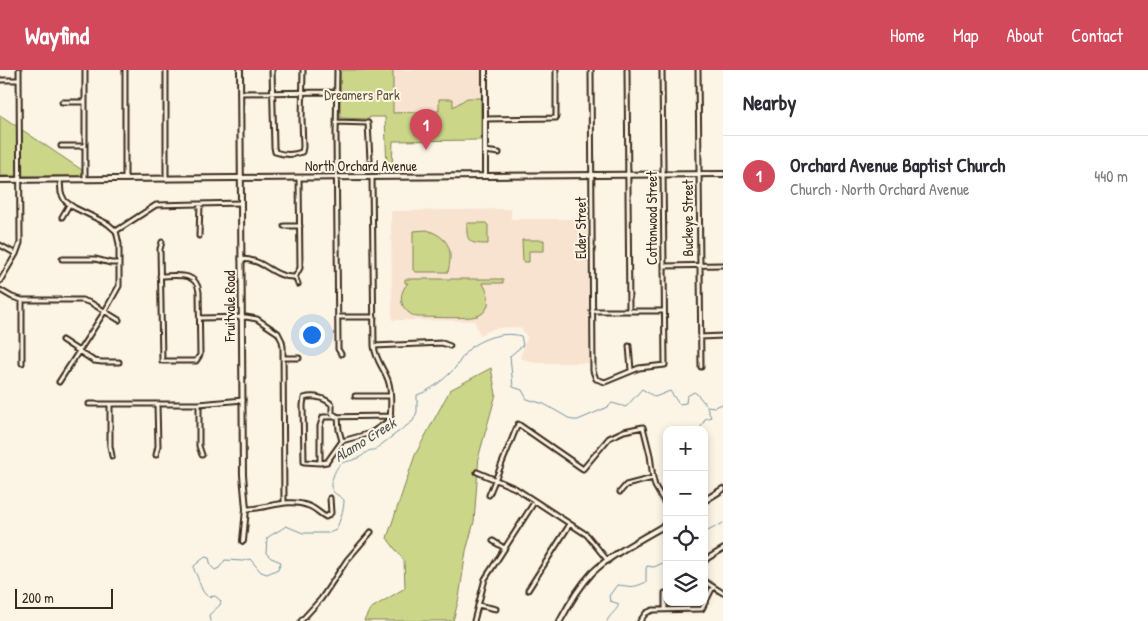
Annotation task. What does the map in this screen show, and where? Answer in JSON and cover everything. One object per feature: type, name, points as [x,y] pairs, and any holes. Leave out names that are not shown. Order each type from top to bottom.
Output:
[{"type":"street","points":[[0,281],[16,254],[20,243],[19,70]]},
{"type":"street","points":[[85,70],[86,179]]},
{"type":"street","points":[[125,70],[125,179]]},
{"type":"street","points":[[166,70],[166,179]]},
{"type":"street","name":"Fruitvale Road","points":[[240,70],[243,475],[246,508],[243,541]]},
{"type":"street","points":[[272,70],[274,147],[275,152],[280,154],[302,152],[303,70]]},
{"type":"street","points":[[337,70],[338,349],[341,354]]},
{"type":"street","points":[[485,70],[485,176]]},
{"type":"street","points":[[485,119],[556,118],[556,70]]},
{"type":"street","name":"Elder Street","points":[[591,70],[593,373],[596,379],[601,382],[609,381],[631,370]]},
{"type":"street","points":[[627,70],[629,311]]},
{"type":"street","name":"Cottonwood Street","points":[[631,370],[651,365],[665,365],[662,70]]},
{"type":"street","name":"Buckeye Street","points":[[698,70],[701,367]]},
{"type":"street","points":[[0,80],[18,80]]},
{"type":"street","points":[[240,93],[337,92]]},
{"type":"street","points":[[62,102],[85,102]]},
{"type":"street","points":[[336,122],[368,123],[370,160]]},
{"type":"street","points":[[61,146],[85,146]]},
{"type":"street","points":[[485,151],[499,153]]},
{"type":"street","name":"North Orchard Avenue","points":[[0,180],[723,174]]},
{"type":"street","points":[[338,416],[332,413],[332,405],[328,400],[312,396],[304,398],[304,462],[327,462],[342,441],[371,433],[390,420],[388,382],[378,363],[374,346],[372,177]]},
{"type":"street","points":[[295,277],[300,268],[299,178]]},
{"type":"street","points":[[59,382],[119,289],[119,244],[116,231],[108,224],[69,205],[61,193],[60,180]]},
{"type":"street","points":[[116,231],[156,205],[241,203]]},
{"type":"street","points":[[199,236],[200,204]]},
{"type":"street","points":[[62,217],[69,205]]},
{"type":"street","points":[[284,226],[300,226]]},
{"type":"street","points":[[160,276],[186,276],[195,280],[199,289],[200,355],[198,360],[162,361],[160,276],[160,249],[162,242]]},
{"type":"street","points":[[0,245],[16,254]]},
{"type":"street","points":[[62,259],[95,259],[111,264],[119,263]]},
{"type":"street","points":[[241,259],[255,260],[282,276],[295,277]]},
{"type":"street","points":[[664,266],[723,265]]},
{"type":"street","points":[[295,277],[298,284]]},
{"type":"street","points":[[0,290],[22,300],[82,300],[119,320]]},
{"type":"street","points":[[22,300],[22,363]]},
{"type":"street","points":[[592,311],[664,311]]},
{"type":"street","points":[[338,317],[374,317]]},
{"type":"street","points":[[200,318],[257,319],[278,333],[282,341],[284,502]]},
{"type":"street","points":[[700,337],[723,336]]},
{"type":"street","points":[[62,340],[98,362],[118,362]]},
{"type":"street","points":[[374,346],[442,343],[450,346]]},
{"type":"street","points":[[628,346],[631,370]]},
{"type":"street","points":[[283,358],[299,358]]},
{"type":"street","points":[[354,396],[390,396]]},
{"type":"street","points":[[89,404],[199,404],[243,400]]},
{"type":"street","points":[[110,404],[110,446],[112,456]]},
{"type":"street","points":[[156,455],[158,446],[157,404]]},
{"type":"street","points":[[199,404],[199,446],[202,455]]},
{"type":"street","points":[[320,463],[321,420],[323,418],[338,416],[390,416]]},
{"type":"street","points":[[338,416],[342,441]]},
{"type":"street","points":[[489,495],[518,424],[583,468],[609,438],[624,431],[643,427],[655,486],[663,500]]},
{"type":"street","points":[[476,472],[515,488],[536,501],[592,540],[608,561]]},
{"type":"street","points":[[620,492],[626,485],[653,478]]},
{"type":"street","points":[[708,497],[723,489]]},
{"type":"street","points":[[246,508],[265,507],[284,502],[309,506],[326,516],[331,513],[330,498]]},
{"type":"street","points":[[474,621],[485,579],[536,501]]},
{"type":"street","points":[[528,590],[570,524]]},
{"type":"street","points":[[560,621],[586,580],[608,561],[663,527]]},
{"type":"street","points":[[300,621],[321,599],[347,560],[371,532]]},
{"type":"street","points":[[494,542],[504,548]]},
{"type":"street","points":[[705,561],[723,548]]},
{"type":"street","points":[[708,584],[723,593]]},
{"type":"street","points":[[640,621],[650,611],[702,609],[713,587]]},
{"type":"street","points":[[478,605],[496,609]]},
{"type":"shaded area","points":[[392,70],[481,70],[481,98],[467,98],[447,111],[393,113]]},
{"type":"shaded area","points":[[511,209],[511,219],[588,219],[589,363],[535,363],[520,358],[527,337],[521,328],[493,329],[480,335],[474,321],[392,320],[391,211]]},
{"type":"green space","name":"Dreamers Park","points":[[340,70],[393,70],[393,113],[439,111],[439,99],[453,99],[453,107],[467,98],[481,98],[481,140],[393,141],[392,170],[387,170],[385,117],[370,117],[369,119],[340,118]]},
{"type":"green space","points":[[0,115],[82,170],[82,174],[80,176],[0,176]]},
{"type":"green space","points":[[467,223],[486,223],[488,225],[488,244],[470,241],[467,234]]},
{"type":"green space","points":[[427,230],[441,237],[448,246],[450,257],[448,272],[416,272],[413,270],[413,231]]},
{"type":"green space","points":[[522,240],[544,240],[544,251],[529,251],[529,262],[523,262]]},
{"type":"green space","points":[[405,279],[503,279],[503,283],[482,283],[487,291],[488,306],[482,314],[477,316],[457,318],[417,317],[407,311],[402,303],[402,293],[408,283],[405,283]]},
{"type":"green space","points":[[491,368],[496,394],[479,455],[474,522],[466,551],[459,598],[453,621],[364,621],[370,609],[405,588],[404,561],[387,538],[415,455],[450,390]]},
{"type":"waterway","name":"Alamo Creek","points":[[210,621],[209,615],[220,605],[221,601],[215,596],[209,597],[206,595],[194,570],[194,566],[205,557],[209,558],[211,566],[215,570],[225,560],[243,561],[250,559],[261,572],[267,574],[278,569],[281,562],[271,558],[266,553],[267,538],[271,535],[286,526],[303,533],[329,533],[336,530],[343,511],[344,500],[334,493],[331,486],[338,467],[344,462],[374,450],[413,421],[417,412],[417,395],[427,391],[442,380],[474,345],[494,336],[508,334],[521,336],[523,345],[510,356],[513,387],[522,390],[527,399],[544,404],[572,420],[578,420],[608,407],[612,403],[626,407],[642,389],[655,397],[670,391],[679,404],[686,403],[687,396],[694,392],[707,406],[714,407],[723,404]]},
{"type":"waterway","points":[[702,426],[705,419],[711,417],[707,407]]},
{"type":"waterway","name":"Alamo Creek","points":[[708,531],[723,523]]},
{"type":"waterway","name":"Alamo Creek","points":[[607,621],[619,604],[610,601],[609,596],[617,585],[634,586],[646,582],[647,566],[654,567],[663,563]]},
{"type":"place","name":"Orchard Avenue Baptist Church","points":[[426,150]]}]
